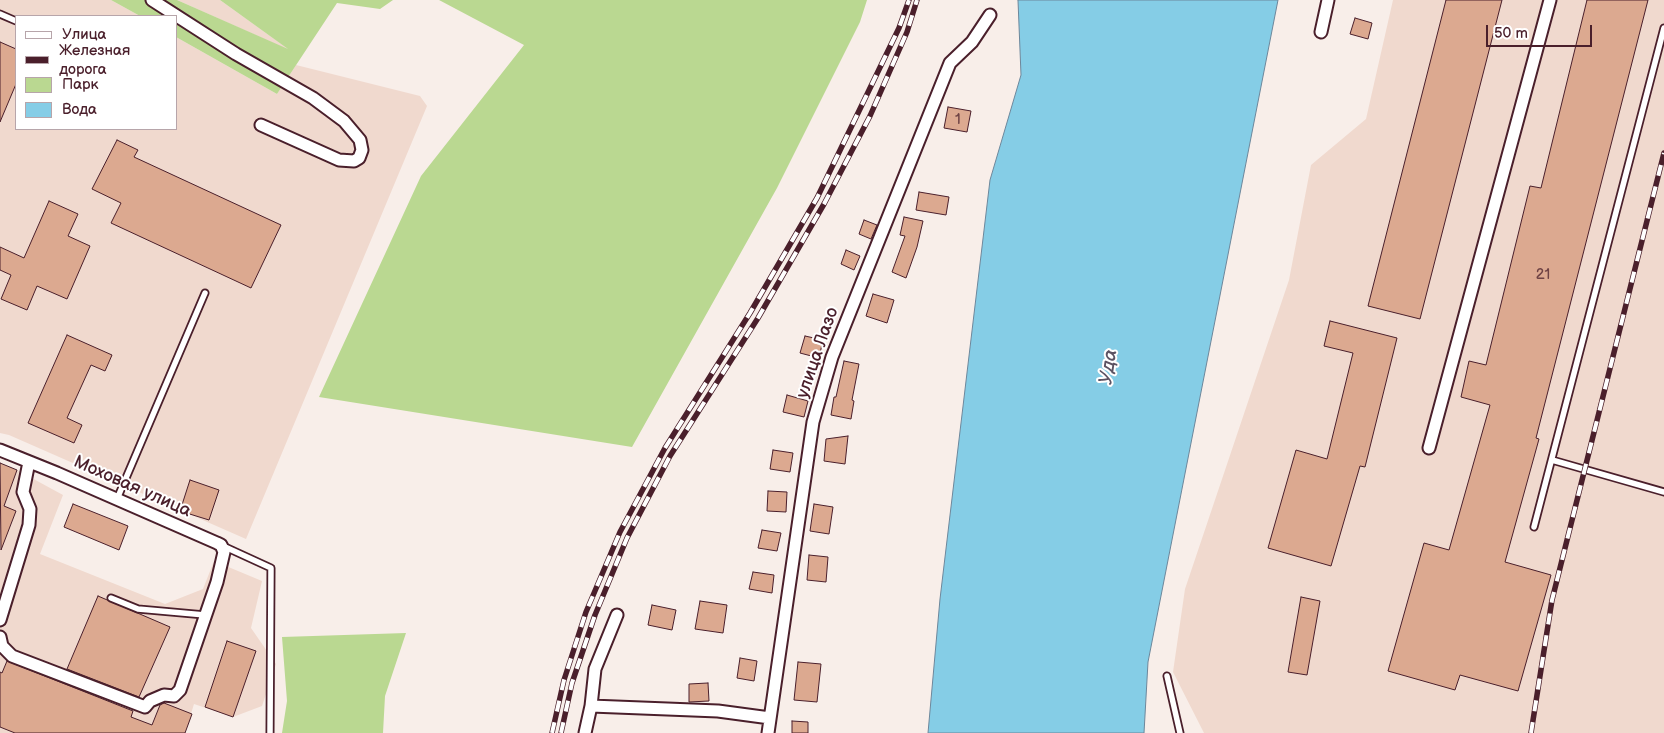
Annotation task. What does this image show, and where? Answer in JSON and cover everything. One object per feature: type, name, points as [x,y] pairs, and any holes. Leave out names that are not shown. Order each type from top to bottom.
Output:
[{"type":"street","points":[[152,0],[175,15]]},
{"type":"street","points":[[1321,32],[1328,0]]},
{"type":"street","points":[[1429,448],[1550,0]]},
{"type":"street","name":"улица Лазо","points":[[768,733],[813,422],[832,357],[950,62],[972,42],[990,15]]},
{"type":"street","points":[[178,17],[236,54],[313,98],[344,122],[360,140],[362,150],[359,158],[354,162],[339,160],[261,125]]},
{"type":"street","name":"Моховая улица","points":[[0,450],[221,545]]},
{"type":"street","points":[[0,620],[29,525],[30,509],[23,492],[29,462]]},
{"type":"street","points":[[0,637],[2,646],[12,656],[138,706],[145,707],[150,701],[164,695],[174,696],[180,690],[206,615],[224,557],[221,545]]},
{"type":"street","points":[[585,733],[591,706],[595,669],[617,615]]},
{"type":"street","points":[[591,706],[718,711],[770,718]]},
{"type":"lane","points":[[0,14],[15,21]]},
{"type":"lane","points":[[1534,527],[1664,28]]},
{"type":"lane","points":[[117,499],[205,293]]},
{"type":"lane","points":[[1552,460],[1664,492]]},
{"type":"lane","points":[[221,545],[271,568],[270,733]]},
{"type":"lane","points":[[111,598],[138,609],[206,615]]},
{"type":"lane","points":[[1167,676],[1180,733]]},
{"type":"shaded area","points":[[0,0],[111,0],[138,15],[15,15],[15,130],[178,130],[178,38],[277,94],[296,65],[420,96],[427,106],[246,539],[9,435],[0,433]]},
{"type":"shaded area","points":[[177,0],[220,0],[291,51]]},
{"type":"shaded area","points":[[1393,0],[1664,0],[1664,733],[1204,733],[1173,672],[1185,589],[1289,280],[1311,165],[1366,119]]},
{"type":"shaded area","points":[[0,463],[63,495],[40,554],[165,604],[203,589],[214,561],[262,581],[251,628],[276,664],[262,706],[233,717],[194,704],[185,733],[0,733]]},
{"type":"green space","points":[[111,0],[177,0],[288,49],[220,0],[393,0],[380,9],[337,3],[277,94],[178,38],[178,15],[138,15]]},
{"type":"green space","points":[[439,0],[867,0],[860,22],[777,188],[632,447],[319,397],[421,176],[524,45]]},
{"type":"green space","points":[[406,633],[385,696],[383,733],[282,733],[287,701],[282,637]]},
{"type":"water","name":"Уда","points":[[1018,0],[1278,0],[1148,662],[1144,733],[928,733],[940,599],[990,180],[1021,75]]},
{"type":"building","points":[[1446,0],[1502,0],[1420,319],[1368,306]]},
{"type":"building","points":[[1587,0],[1648,0],[1536,438],[1539,439],[1505,562],[1551,575],[1518,691],[1460,675],[1455,690],[1388,671],[1424,543],[1449,550],[1490,405],[1461,397],[1469,361],[1486,365],[1530,186],[1541,188]]},
{"type":"building","points":[[1355,18],[1372,23],[1368,39],[1350,34]]},
{"type":"building","points":[[0,42],[15,49],[15,86],[0,122]]},
{"type":"building","points":[[948,107],[971,111],[967,132],[944,128]]},
{"type":"building","points":[[117,140],[138,150],[134,157],[281,225],[251,288],[111,223],[121,203],[92,189]]},
{"type":"building","points":[[919,192],[949,197],[946,215],[916,210]]},
{"type":"building","points":[[49,201],[78,214],[68,236],[90,246],[67,299],[37,286],[27,310],[1,299],[11,275],[0,270],[0,247],[24,258]]},
{"type":"building","points":[[904,217],[923,221],[917,247],[906,278],[892,272],[905,236],[900,235]]},
{"type":"building","points":[[864,220],[877,225],[871,239],[859,234]]},
{"type":"building","points":[[846,250],[860,256],[854,270],[841,264]]},
{"type":"building","points":[[873,294],[894,300],[887,323],[866,316]]},
{"type":"building","points":[[1330,321],[1397,338],[1365,467],[1360,466],[1331,566],[1268,548],[1296,450],[1327,459],[1353,353],[1324,346]]},
{"type":"building","points":[[67,335],[112,355],[105,371],[91,365],[67,418],[82,425],[74,443],[28,423]]},
{"type":"building","points":[[805,336],[823,340],[819,358],[800,353]]},
{"type":"building","points":[[844,361],[859,364],[852,400],[854,401],[851,419],[831,415]]},
{"type":"building","points":[[787,395],[808,401],[804,417],[783,412]]},
{"type":"building","points":[[848,436],[845,464],[824,461],[826,439]]},
{"type":"building","points":[[773,450],[793,453],[790,472],[770,469]]},
{"type":"building","points":[[0,463],[17,470],[4,506],[16,511],[1,550]]},
{"type":"building","points":[[190,480],[219,490],[209,520],[180,511]]},
{"type":"building","points":[[768,491],[787,492],[786,512],[767,511]]},
{"type":"building","points":[[73,504],[128,526],[119,550],[64,527]]},
{"type":"building","points":[[814,504],[833,507],[829,534],[810,531]]},
{"type":"building","points":[[762,530],[781,533],[777,551],[758,548]]},
{"type":"building","points":[[809,555],[828,557],[826,582],[807,580]]},
{"type":"building","points":[[753,572],[774,575],[772,593],[749,589]]},
{"type":"building","points":[[98,596],[170,627],[139,697],[67,669]]},
{"type":"building","points":[[1301,597],[1320,601],[1307,675],[1288,672]]},
{"type":"building","points":[[700,601],[727,605],[723,633],[695,629]]},
{"type":"building","points":[[652,605],[676,610],[672,630],[648,625]]},
{"type":"building","points":[[227,641],[256,651],[233,717],[205,707]]},
{"type":"building","points":[[740,658],[757,661],[754,681],[737,678]]},
{"type":"building","points":[[7,661],[133,711],[131,717],[152,725],[160,705],[164,703],[192,714],[185,733],[15,733],[0,727],[0,672],[2,673]]},
{"type":"building","points":[[798,662],[821,664],[817,702],[794,700]]},
{"type":"building","points":[[708,683],[709,701],[689,702],[689,684]]},
{"type":"building","points":[[792,721],[808,722],[808,733],[792,733]]},
{"type":"railway","points":[[552,733],[564,680],[586,612],[620,532],[665,448],[750,313],[817,198],[899,28],[909,0]]},
{"type":"railway","points":[[561,733],[572,683],[595,615],[627,538],[670,456],[758,318],[824,204],[870,116],[907,32],[917,0]]},
{"type":"railway","points":[[1531,733],[1552,600],[1664,153]]}]
